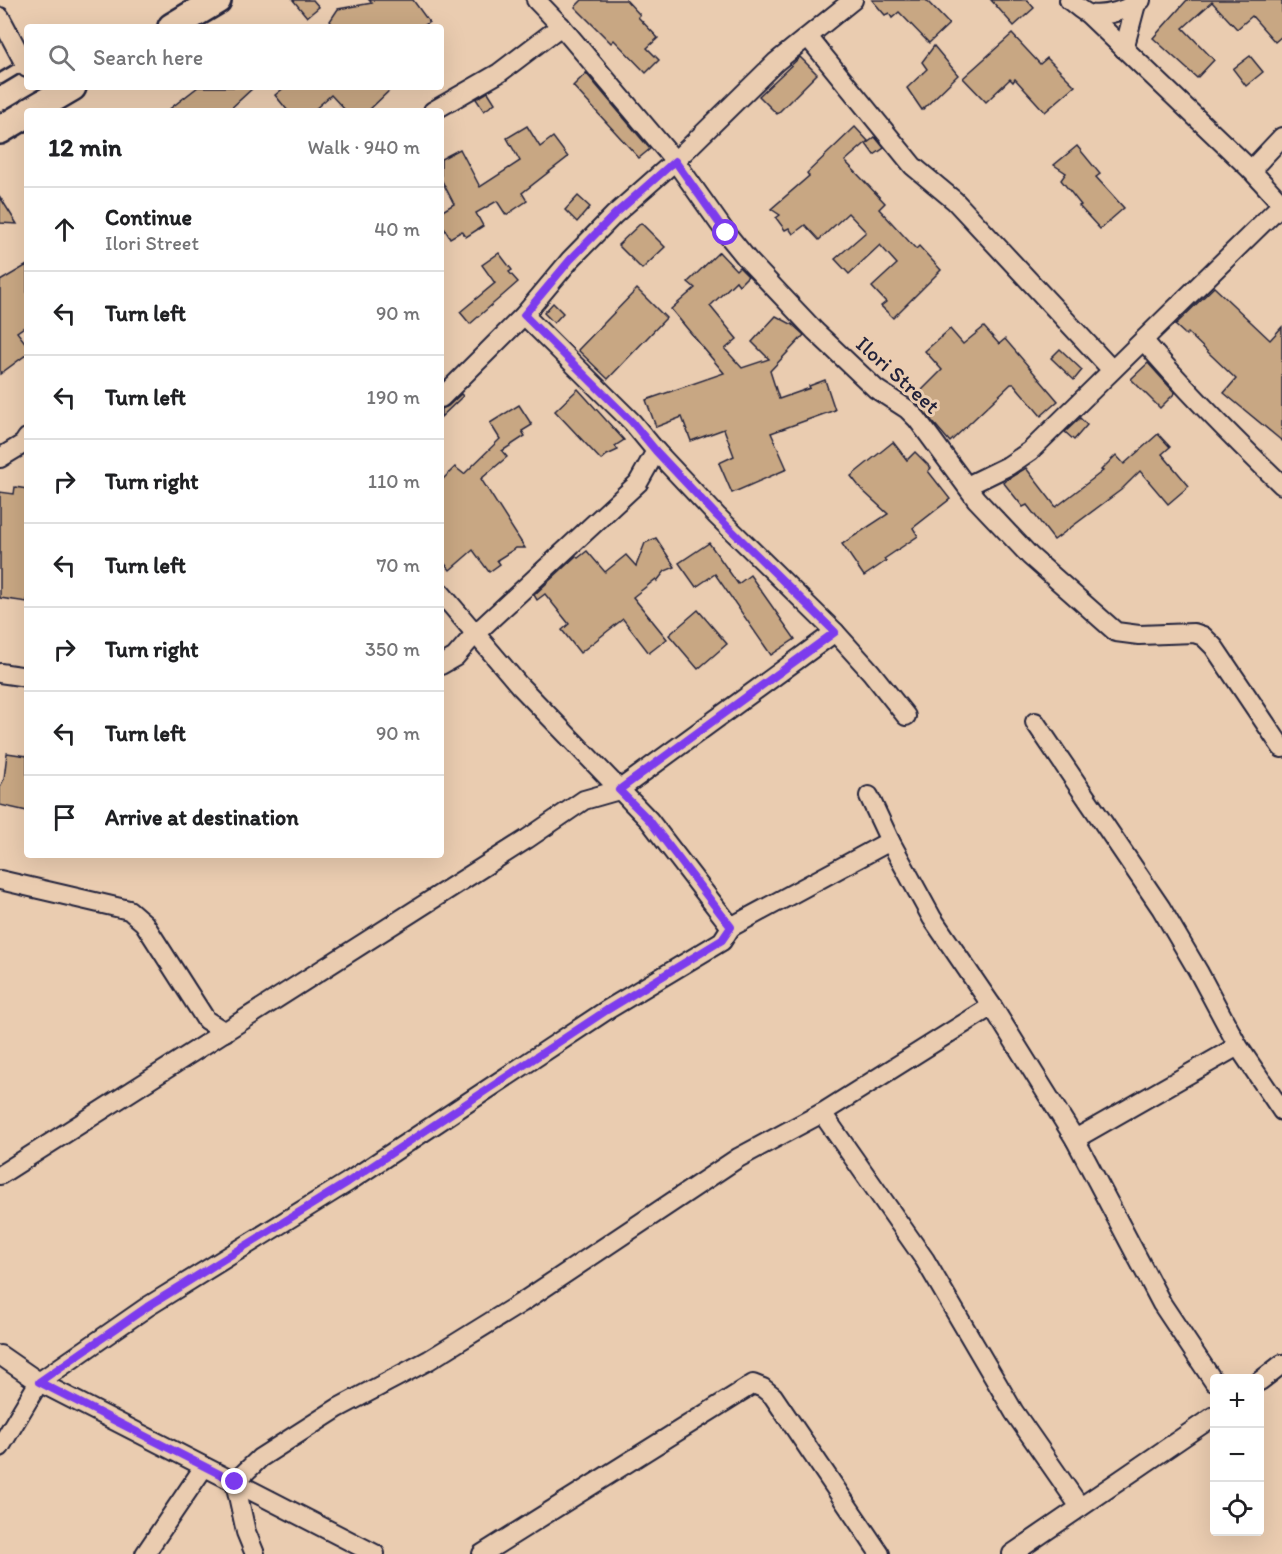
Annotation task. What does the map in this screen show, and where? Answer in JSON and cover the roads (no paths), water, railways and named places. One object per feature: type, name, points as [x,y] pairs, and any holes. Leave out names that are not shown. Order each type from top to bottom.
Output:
[{"type":"main road","points":[[177,24],[217,0]]},
{"type":"main road","points":[[38,105],[66,90]]},
{"type":"main road","points":[[0,130],[24,114]]},
{"type":"street","name":"Ilori Street","points":[[536,0],[561,26],[675,161],[748,260],[815,331],[876,389],[907,409],[917,419],[976,499],[1030,556],[1116,632],[1139,635],[1194,633],[1203,636],[1214,647],[1282,748]]},
{"type":"street","points":[[444,395],[524,315],[570,260],[614,215],[732,107],[755,81],[853,0]]},
{"type":"street","points":[[967,486],[1008,466],[1030,451],[1282,203],[1251,170],[1088,14],[1069,0]]},
{"type":"street","points":[[1088,14],[1113,13],[1138,2]]},
{"type":"street","points":[[1124,49],[1138,2]]},
{"type":"street","points":[[0,17],[24,62]]},
{"type":"street","points":[[438,108],[499,73],[561,26]]},
{"type":"street","points":[[808,37],[913,166],[955,201],[1112,370]]},
{"type":"street","points":[[1251,170],[1282,137]]},
{"type":"street","points":[[524,315],[632,422],[717,516],[835,632],[906,716]]},
{"type":"street","points":[[1144,341],[1223,427],[1282,485]]},
{"type":"street","points":[[0,458],[24,442]]},
{"type":"street","points":[[444,663],[455,657],[475,634],[638,483],[656,451]]},
{"type":"street","points":[[444,597],[519,685],[649,820],[731,927]]},
{"type":"street","points":[[0,1175],[527,839],[584,800],[619,790],[835,632]]},
{"type":"street","points":[[0,673],[24,677]]},
{"type":"street","points":[[1035,722],[1161,908],[1204,981],[1238,1046],[1282,1111]]},
{"type":"street","points":[[869,796],[890,841],[932,918],[992,1006],[1075,1139],[1162,1304],[1210,1375]]},
{"type":"street","points":[[0,1447],[39,1382],[147,1307],[348,1182],[607,1010],[722,940],[731,927],[890,841]]},
{"type":"street","points":[[0,880],[129,910],[144,923],[206,1020],[225,1032]]},
{"type":"street","points":[[235,1482],[261,1458],[338,1408],[429,1360],[521,1303],[738,1158],[822,1113],[992,1006]]},
{"type":"street","points":[[201,1047],[206,1020]]},
{"type":"street","points":[[1075,1139],[1238,1046]]},
{"type":"street","points":[[822,1113],[924,1260],[1014,1412],[1080,1508]]},
{"type":"street","points":[[0,1355],[39,1382],[375,1554]]},
{"type":"street","points":[[1264,1378],[1282,1364]]},
{"type":"street","points":[[482,1554],[753,1384],[773,1396],[880,1554]]},
{"type":"street","points":[[1012,1554],[1210,1419]]},
{"type":"street","points":[[145,1554],[204,1467]]},
{"type":"street","points":[[235,1482],[246,1532],[255,1554]]},
{"type":"lane","points":[[0,79],[24,67]]}]
